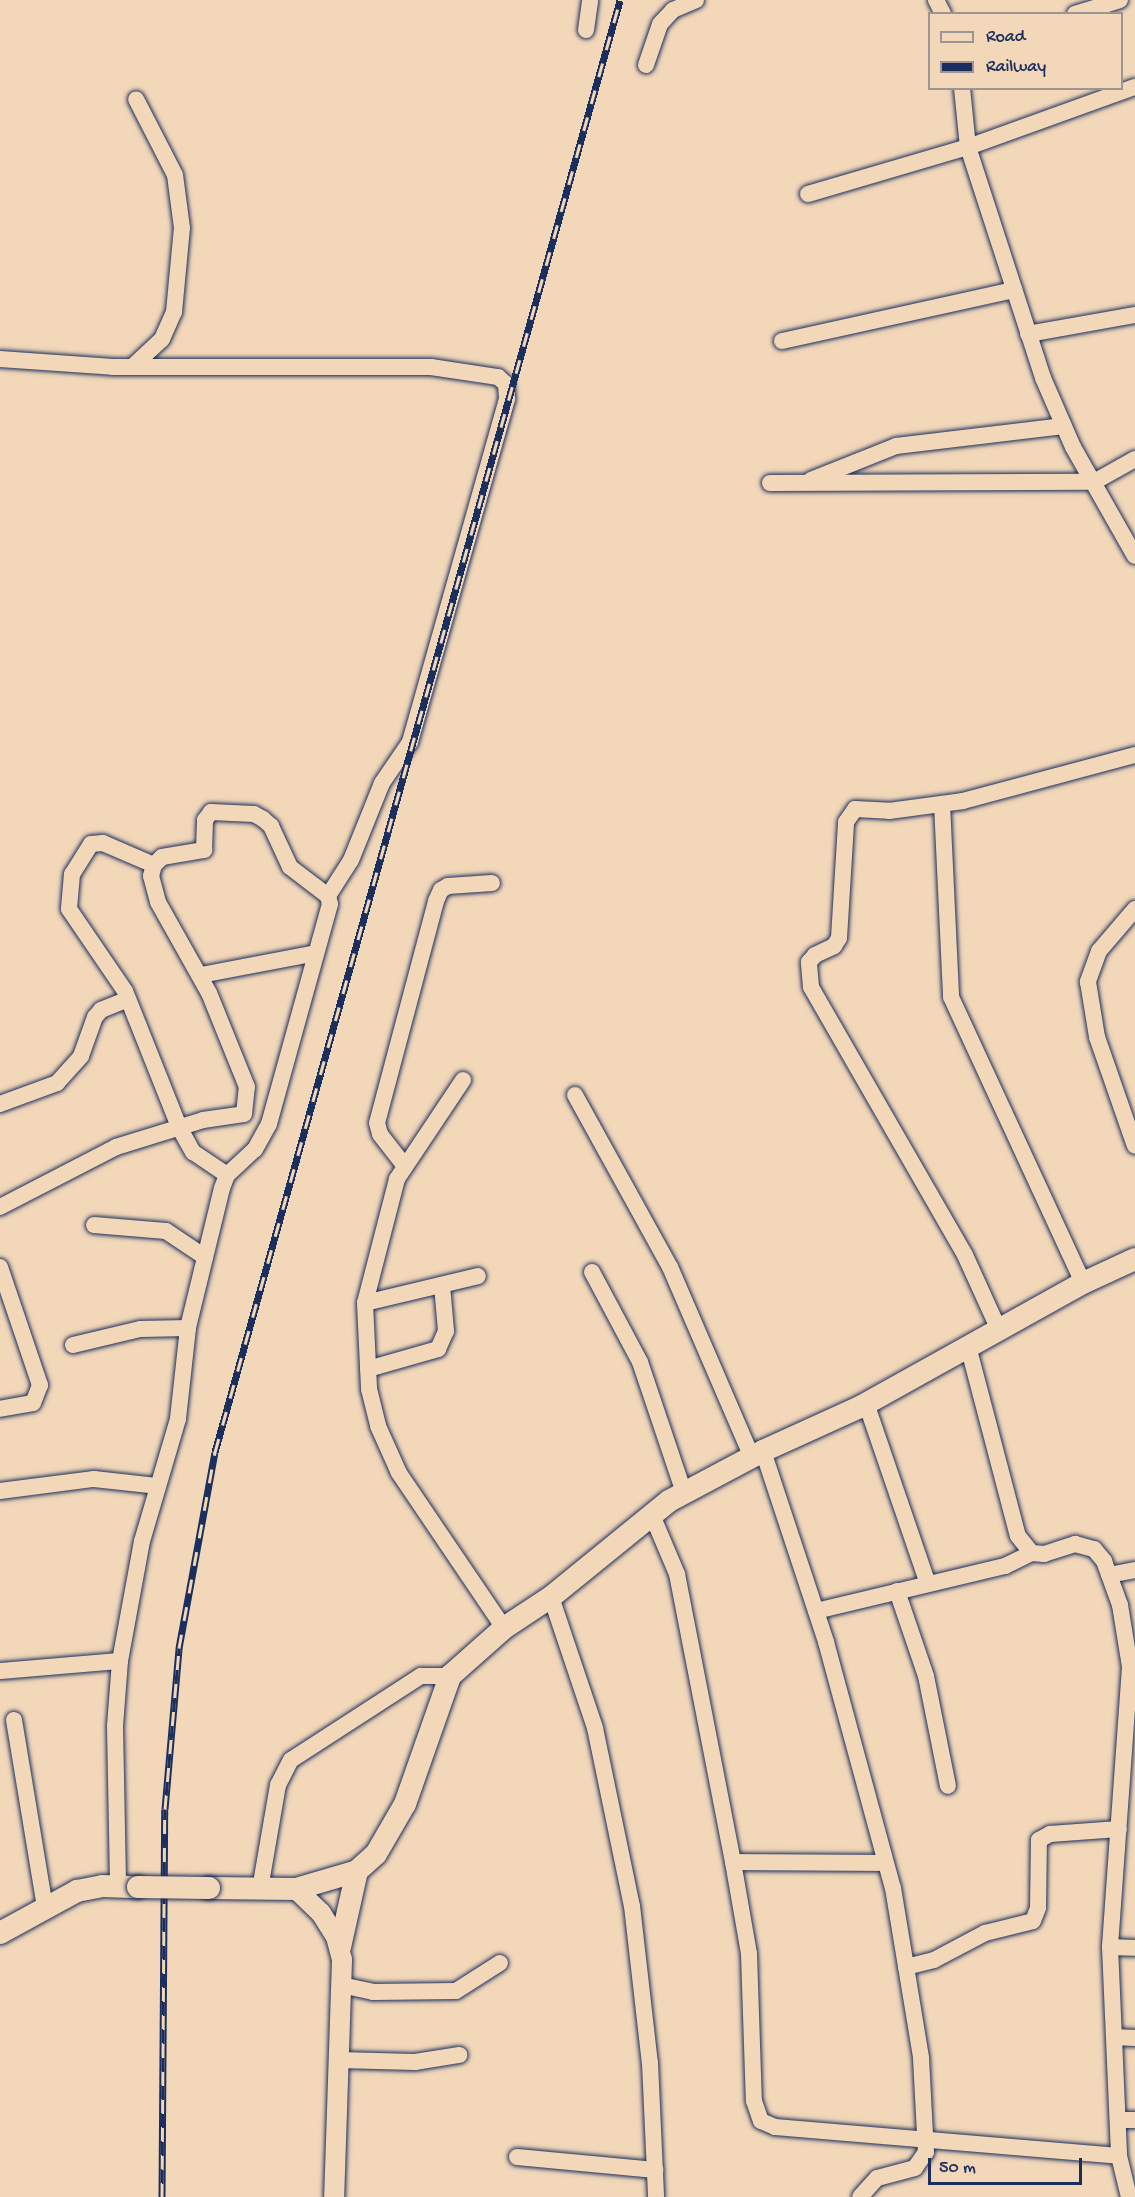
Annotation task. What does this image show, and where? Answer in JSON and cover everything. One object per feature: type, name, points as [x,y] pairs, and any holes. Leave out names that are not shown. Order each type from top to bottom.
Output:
[{"type":"main road","points":[[0,1933],[77,1891],[128,1887],[296,1889],[357,1871],[376,1854],[405,1804],[450,1676],[504,1628],[551,1597],[684,1492],[866,1403],[1083,1283],[1135,1259]]},
{"type":"main road","points":[[340,1947],[357,1871]]},
{"type":"street","points":[[586,30],[590,0]]},
{"type":"street","points":[[646,65],[660,24],[673,10],[696,0]]},
{"type":"street","points":[[1081,12],[1120,0]]},
{"type":"street","points":[[808,194],[968,147],[1135,87]]},
{"type":"street","points":[[962,90],[968,147],[1028,333],[1064,426],[1135,556]]},
{"type":"street","points":[[132,367],[162,339],[174,312],[182,228],[176,175],[136,99]]},
{"type":"street","points":[[782,341],[1014,290]]},
{"type":"street","points":[[1028,333],[1135,315]]},
{"type":"street","points":[[0,359],[132,367],[430,367],[498,377],[506,384],[507,399],[410,742],[382,783],[351,860],[328,896]]},
{"type":"street","points":[[806,483],[896,446],[1064,426]]},
{"type":"street","points":[[770,483],[1094,482],[1135,459]]},
{"type":"street","points":[[999,1330],[964,1255],[811,987],[808,972],[815,955],[834,946],[839,938],[849,813],[855,809],[890,811],[942,804],[1135,755]]},
{"type":"street","points":[[942,804],[951,998],[1083,1283]]},
{"type":"street","points":[[0,1206],[116,1147],[178,1128],[244,1113],[249,1102],[248,1087],[201,975],[152,888],[154,865],[162,857],[204,850],[205,820],[211,812],[254,814],[271,826],[290,867],[328,896],[330,904],[269,1124],[255,1149],[227,1175],[188,1328],[178,1419],[142,1540],[120,1661],[114,1742],[128,1887]]},
{"type":"street","points":[[154,865],[103,843],[92,844],[72,874],[69,909],[72,919],[128,999],[178,1128],[198,1157],[227,1175]]},
{"type":"street","points":[[404,1165],[380,1134],[377,1123],[436,901],[441,890],[448,886],[492,883]]},
{"type":"street","points":[[1135,909],[1099,951],[1088,982],[1097,1036],[1135,1146]]},
{"type":"street","points":[[201,975],[316,952]]},
{"type":"street","points":[[0,1104],[57,1083],[81,1056],[95,1017],[101,1010],[128,999]]},
{"type":"street","points":[[463,1080],[404,1165],[374,1259],[365,1304],[368,1369],[375,1413],[392,1461],[504,1628]]},
{"type":"street","points":[[575,1095],[670,1267],[758,1454],[816,1611],[885,1863],[921,2058],[926,2140],[921,2163],[915,2168],[877,2178],[860,2197]]},
{"type":"street","points":[[94,1225],[166,1231],[205,1257]]},
{"type":"street","points":[[0,1267],[40,1385],[33,1403],[0,1409]]},
{"type":"street","points":[[592,1272],[640,1362],[684,1492]]},
{"type":"street","points":[[365,1304],[478,1276]]},
{"type":"street","points":[[368,1369],[438,1349],[446,1331],[442,1285]]},
{"type":"street","points":[[73,1345],[132,1330],[188,1328]]},
{"type":"street","points":[[968,1346],[1018,1536],[1032,1553]]},
{"type":"street","points":[[866,1403],[928,1584]]},
{"type":"street","points":[[0,1491],[94,1479],[157,1486]]},
{"type":"street","points":[[652,1515],[677,1574],[733,1862],[749,1954],[754,2101],[761,2121],[775,2127],[1119,2156]]},
{"type":"street","points":[[816,1611],[1005,1566],[1032,1553],[1044,1554],[1075,1544],[1084,1546],[1104,1561],[1120,1605],[1130,1667],[1110,1947],[1119,2156],[1130,2197]]},
{"type":"street","points":[[1109,1575],[1135,1570]]},
{"type":"street","points":[[897,1591],[926,1676],[948,1786]]},
{"type":"street","points":[[551,1597],[595,1728],[632,1906],[650,2063],[656,2197]]},
{"type":"street","points":[[0,1671],[120,1661]]},
{"type":"street","points":[[260,1889],[278,1785],[291,1760],[414,1680],[434,1674],[450,1676]]},
{"type":"street","points":[[14,1720],[45,1907]]},
{"type":"street","points":[[906,1967],[934,1960],[985,1933],[1033,1921],[1038,1908],[1039,1840],[1050,1834],[1119,1829]]},
{"type":"street","points":[[733,1862],[885,1863]]},
{"type":"street","points":[[296,1889],[321,1913],[340,1947],[341,1985],[334,2197]]},
{"type":"street","points":[[1110,1947],[1135,1948]]},
{"type":"street","points":[[341,1985],[373,1992],[456,1990],[500,1963]]},
{"type":"street","points":[[1114,2037],[1135,2038]]},
{"type":"street","points":[[339,2060],[415,2062],[459,2055]]},
{"type":"street","points":[[1118,2120],[1135,2120]]},
{"type":"street","points":[[517,2157],[655,2170]]},
{"type":"railway","points":[[162,2197],[165,1809],[179,1648],[215,1452],[620,0]]}]
